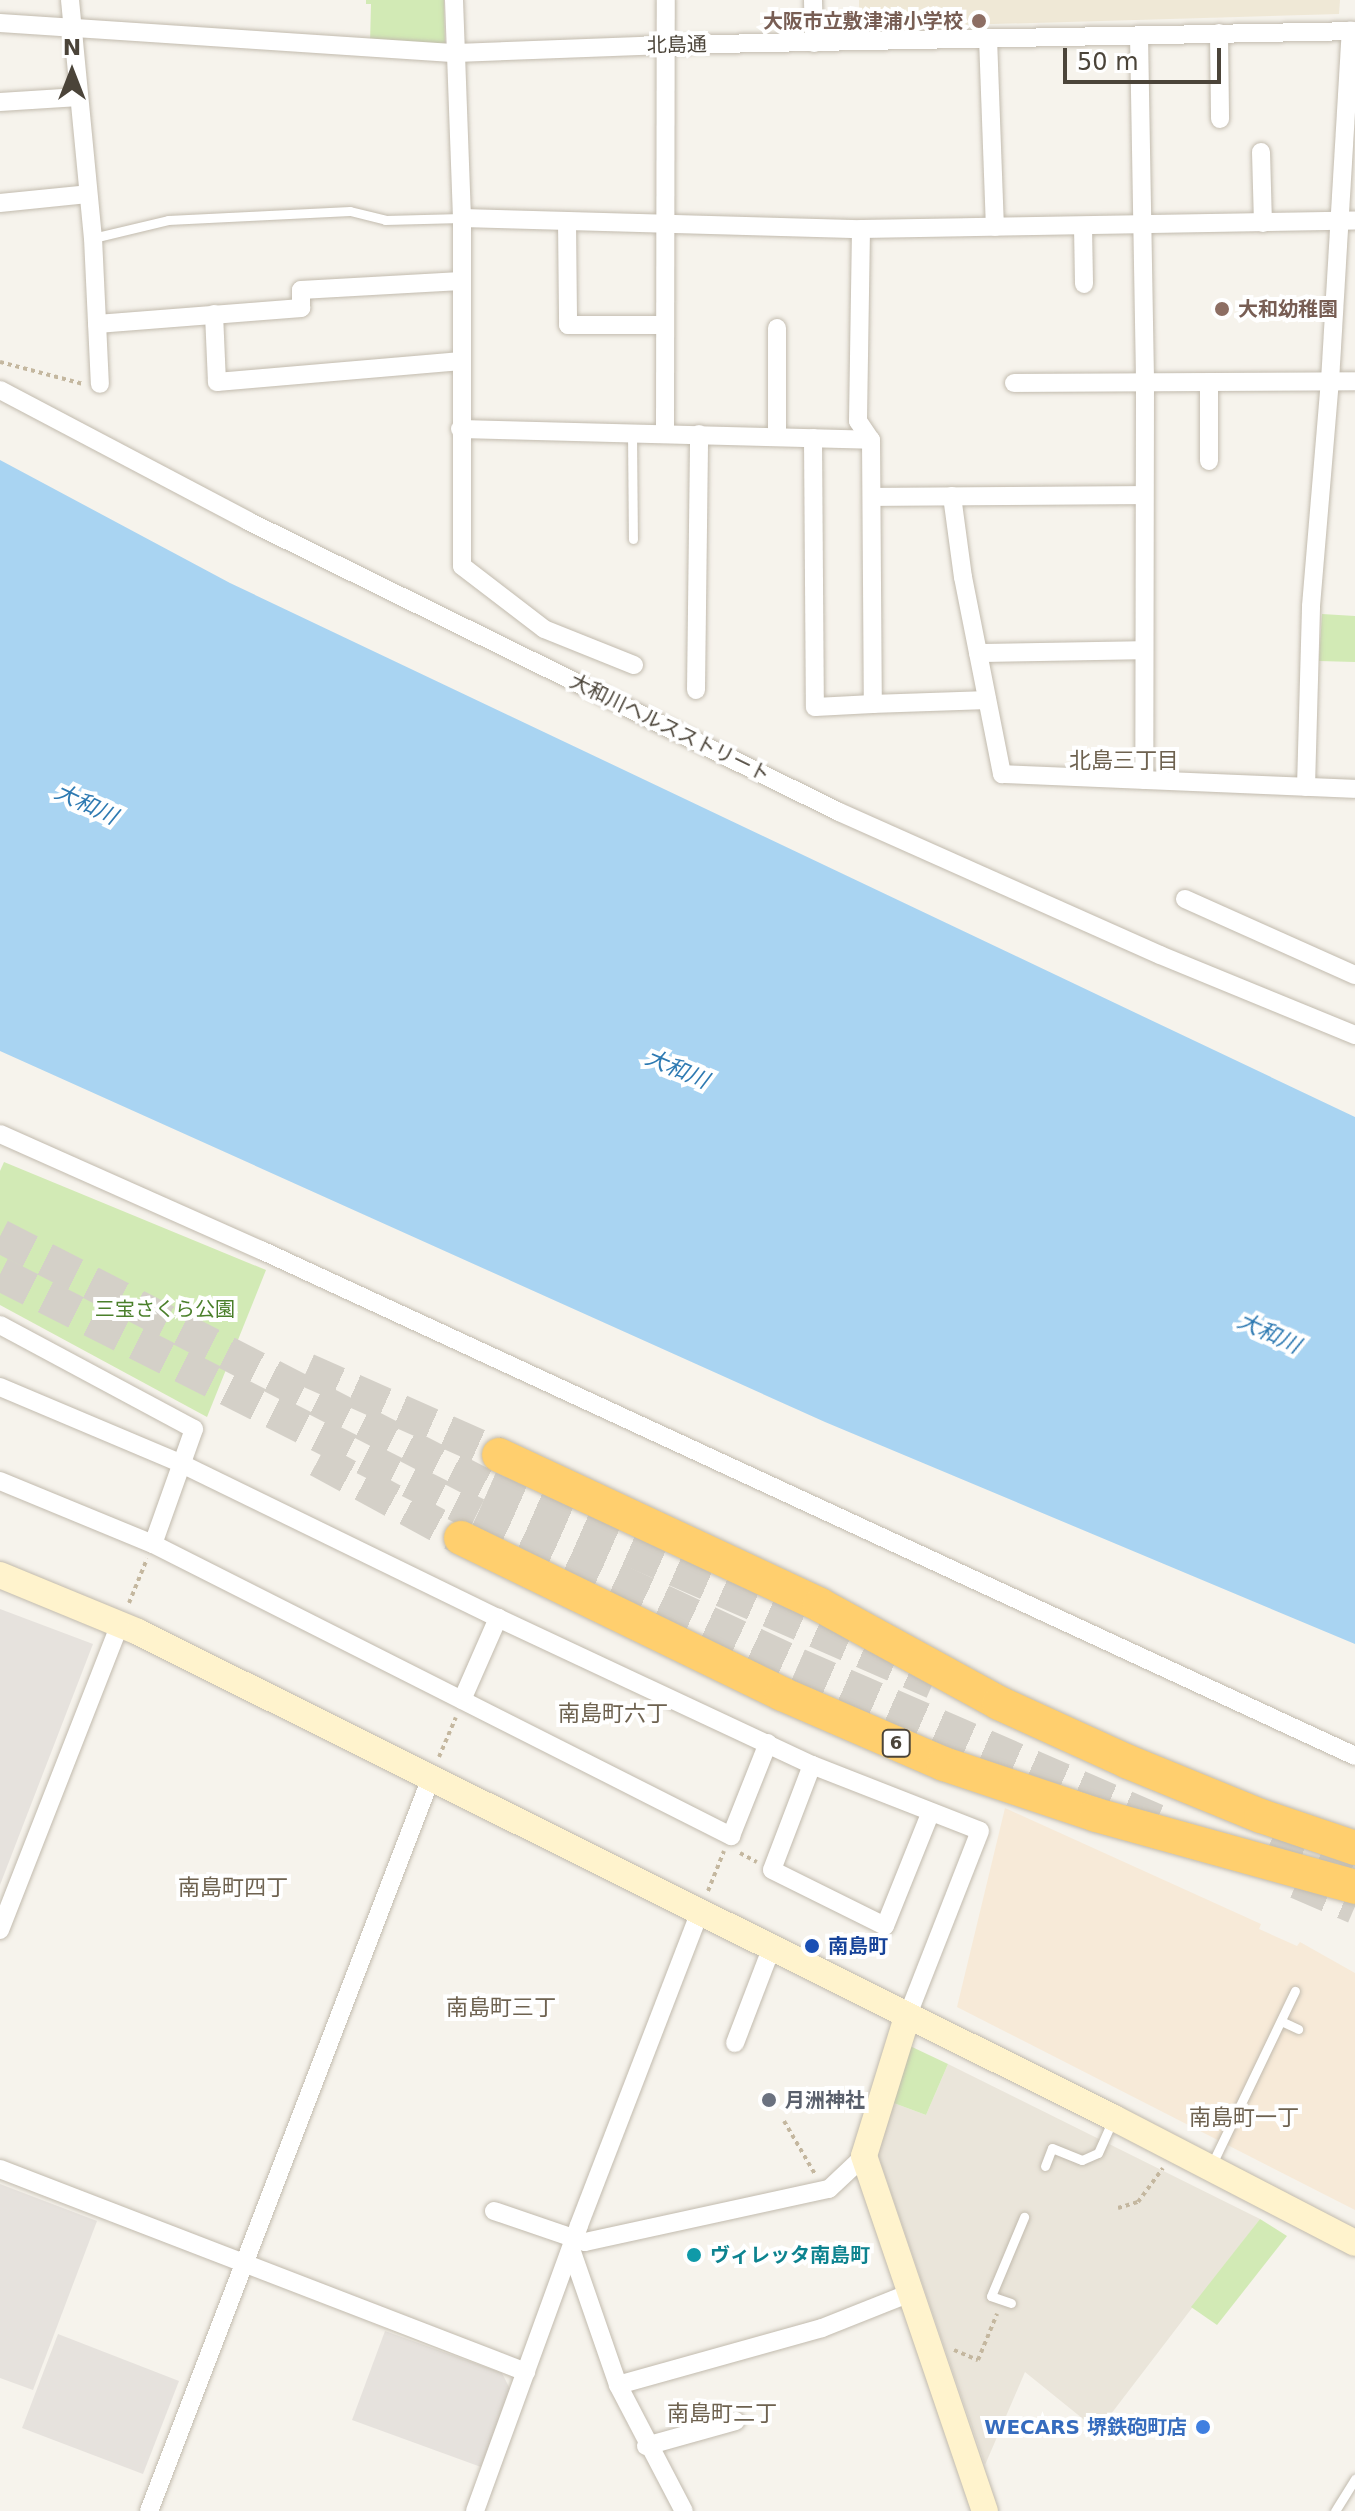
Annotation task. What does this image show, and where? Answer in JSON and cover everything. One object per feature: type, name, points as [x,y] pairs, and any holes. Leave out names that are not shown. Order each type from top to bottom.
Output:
[{"type":"highway","points":[[499,1455],[820,1605],[1041,1722],[1248,1811],[1355,1848]]},
{"type":"highway","name":"6","points":[[461,1538],[769,1688],[944,1764],[1096,1815],[1355,1887]]},
{"type":"street","points":[[70,0],[93,238],[100,384]]},
{"type":"street","points":[[454,0],[462,218],[462,566],[544,629],[634,665]]},
{"type":"street","points":[[665,432],[666,0]]},
{"type":"street","points":[[813,0],[814,43]]},
{"type":"street","name":"北島通","points":[[0,23],[456,53],[666,45],[1353,31]]},
{"type":"street","points":[[1306,787],[1311,606],[1346,220],[1353,31]]},
{"type":"street","points":[[1219,33],[1220,119]]},
{"type":"street","points":[[1139,35],[1145,382],[1144,780]]},
{"type":"street","points":[[988,38],[995,227]]},
{"type":"street","points":[[0,102],[79,97]]},
{"type":"street","points":[[1261,152],[1263,223]]},
{"type":"street","points":[[0,203],[88,194]]},
{"type":"street","points":[[462,218],[861,229],[1346,220]]},
{"type":"street","points":[[567,221],[568,325],[665,325]]},
{"type":"street","points":[[1083,226],[1084,284]]},
{"type":"street","points":[[861,229],[858,421],[871,440],[873,704]]},
{"type":"street","points":[[97,324],[301,308],[301,290],[461,281]]},
{"type":"street","points":[[214,314],[217,382],[461,361]]},
{"type":"street","points":[[777,328],[777,437]]},
{"type":"street","points":[[1014,383],[1355,381]]},
{"type":"street","points":[[1209,382],[1209,461]]},
{"type":"street","name":"大和川ヘルスストリート","points":[[0,390],[248,521],[839,812],[1160,955],[1355,1035]]},
{"type":"street","points":[[460,429],[665,432],[871,440]]},
{"type":"street","points":[[696,690],[699,434]]},
{"type":"street","points":[[813,438],[815,707],[987,700]]},
{"type":"street","points":[[872,497],[1144,495]]},
{"type":"street","points":[[952,496],[1002,774],[1355,789]]},
{"type":"street","points":[[978,653],[1144,650]]},
{"type":"street","points":[[1185,899],[1355,975]]},
{"type":"street","points":[[0,1134],[275,1257],[1355,1756]]},
{"type":"street","points":[[0,1325],[194,1429],[153,1544]]},
{"type":"street","points":[[0,1387],[182,1464],[498,1618],[812,1765],[930,1814],[980,1831],[907,2017],[864,2156],[825,2190],[573,2244],[494,2211]]},
{"type":"street","points":[[0,1481],[153,1544],[462,1700],[729,1840],[768,1743]]},
{"type":"street","points":[[0,1575],[120,1624],[1114,2118],[1355,2243]]},
{"type":"street","points":[[462,1700],[498,1618]]},
{"type":"street","points":[[0,1930],[120,1624]]},
{"type":"street","points":[[812,1765],[772,1870],[885,1926],[930,1814]]},
{"type":"street","points":[[149,2511],[246,2267],[431,1778]]},
{"type":"street","points":[[475,2511],[700,1912]]},
{"type":"street","points":[[735,2043],[771,1949]]},
{"type":"street","points":[[864,2156],[985,2511]]},
{"type":"street","points":[[0,2169],[246,2267],[526,2372]]},
{"type":"street","points":[[573,2244],[618,2385],[646,2446],[684,2511]]},
{"type":"street","points":[[618,2385],[822,2328],[910,2293]]},
{"type":"street","points":[[646,2446],[736,2421]]},
{"type":"lane","points":[[93,238],[168,220],[350,211],[385,220],[462,218]]},
{"type":"lane","points":[[632,432],[633,539]]},
{"type":"lane","points":[[1211,2167],[1295,1991]]},
{"type":"lane","points":[[1281,2021],[1298,2029]]},
{"type":"lane","points":[[1045,2166],[1052,2148],[1082,2160],[1098,2153],[1114,2118]]},
{"type":"lane","points":[[1011,2303],[991,2296],[1024,2217]]},
{"type":"lane","points":[[1335,2511],[1355,2479]]},
{"type":"path","points":[[0,362],[64,381],[91,386],[100,384]]},
{"type":"path","points":[[120,1624],[153,1544]]},
{"type":"path","points":[[431,1778],[462,1700]]},
{"type":"path","points":[[700,1912],[729,1840],[772,1870]]},
{"type":"path","points":[[784,2121],[825,2190]]},
{"type":"path","points":[[1118,2208],[1138,2202],[1164,2166]]},
{"type":"path","points":[[945,2349],[978,2360],[984,2347]]},
{"type":"shaded area","name":"大阪市立敷津浦小学校","points":[[859,0],[1340,0],[1339,14],[859,28]]},
{"type":"shaded area","points":[[0,1609],[93,1644],[0,1885]]},
{"type":"shaded area","points":[[1005,1808],[1261,1924],[1259,1929],[1297,1946],[1300,1942],[1355,1973],[1355,2210],[957,2007]]},
{"type":"shaded area","points":[[948,2064],[1260,2219],[1098,2431],[1025,2372],[985,2465],[877,2152],[891,2102],[926,2115]]},
{"type":"shaded area","points":[[0,2184],[97,2221],[33,2390],[0,2378]]},
{"type":"shaded area","points":[[385,2331],[502,2373],[510,2389],[481,2467],[352,2420]]},
{"type":"shaded area","points":[[58,2334],[179,2381],[143,2474],[22,2428]]},
{"type":"green space","points":[[366,0],[444,0],[445,46],[370,44],[371,4],[366,4]]},
{"type":"green space","points":[[1322,614],[1355,616],[1355,662],[1319,661]]},
{"type":"green space","name":"三宝さくら公園","points":[[4,1162],[266,1270],[207,1417],[0,1305],[0,1171]]},
{"type":"green space","points":[[910,2046],[948,2064],[926,2115],[891,2102]]},
{"type":"green space","points":[[1260,2219],[1287,2236],[1217,2325],[1191,2307]]},
{"type":"water","name":"大和川","points":[[0,460],[230,583],[1355,1117],[1355,1644],[825,1422],[0,1051]]},
{"type":"tunnel","points":[[0,1236],[489,1488],[934,1682]]},
{"type":"tunnel","points":[[0,1274],[477,1515],[798,1665],[1157,1821]]},
{"type":"tunnel","points":[[307,1370],[499,1455]]},
{"type":"tunnel","points":[[318,1460],[461,1538]]},
{"type":"tunnel","points":[[1274,1834],[1355,1870]]},
{"type":"tunnel","points":[[1297,1882],[1355,1907]]},
{"type":"place","name":"大阪市立敷津浦小学校","points":[[979,21]]},
{"type":"place","name":"大和幼稚園","points":[[1222,309]]},
{"type":"place","name":"南島町","points":[[812,1946]]},
{"type":"place","name":"月洲神社","points":[[769,2100]]},
{"type":"place","name":"ヴィレッタ南島町","points":[[694,2255]]},
{"type":"place","name":"WECARS 堺鉄砲町店","points":[[1203,2427]]},
{"type":"district","name":"北島三丁目","points":[[1124,761]]},
{"type":"district","name":"南島町六丁","points":[[613,1714]]},
{"type":"district","name":"南島町四丁","points":[[233,1888]]},
{"type":"district","name":"南島町三丁","points":[[501,2008]]},
{"type":"district","name":"南島町一丁","points":[[1244,2118]]},
{"type":"district","name":"南島町二丁","points":[[722,2414]]}]
